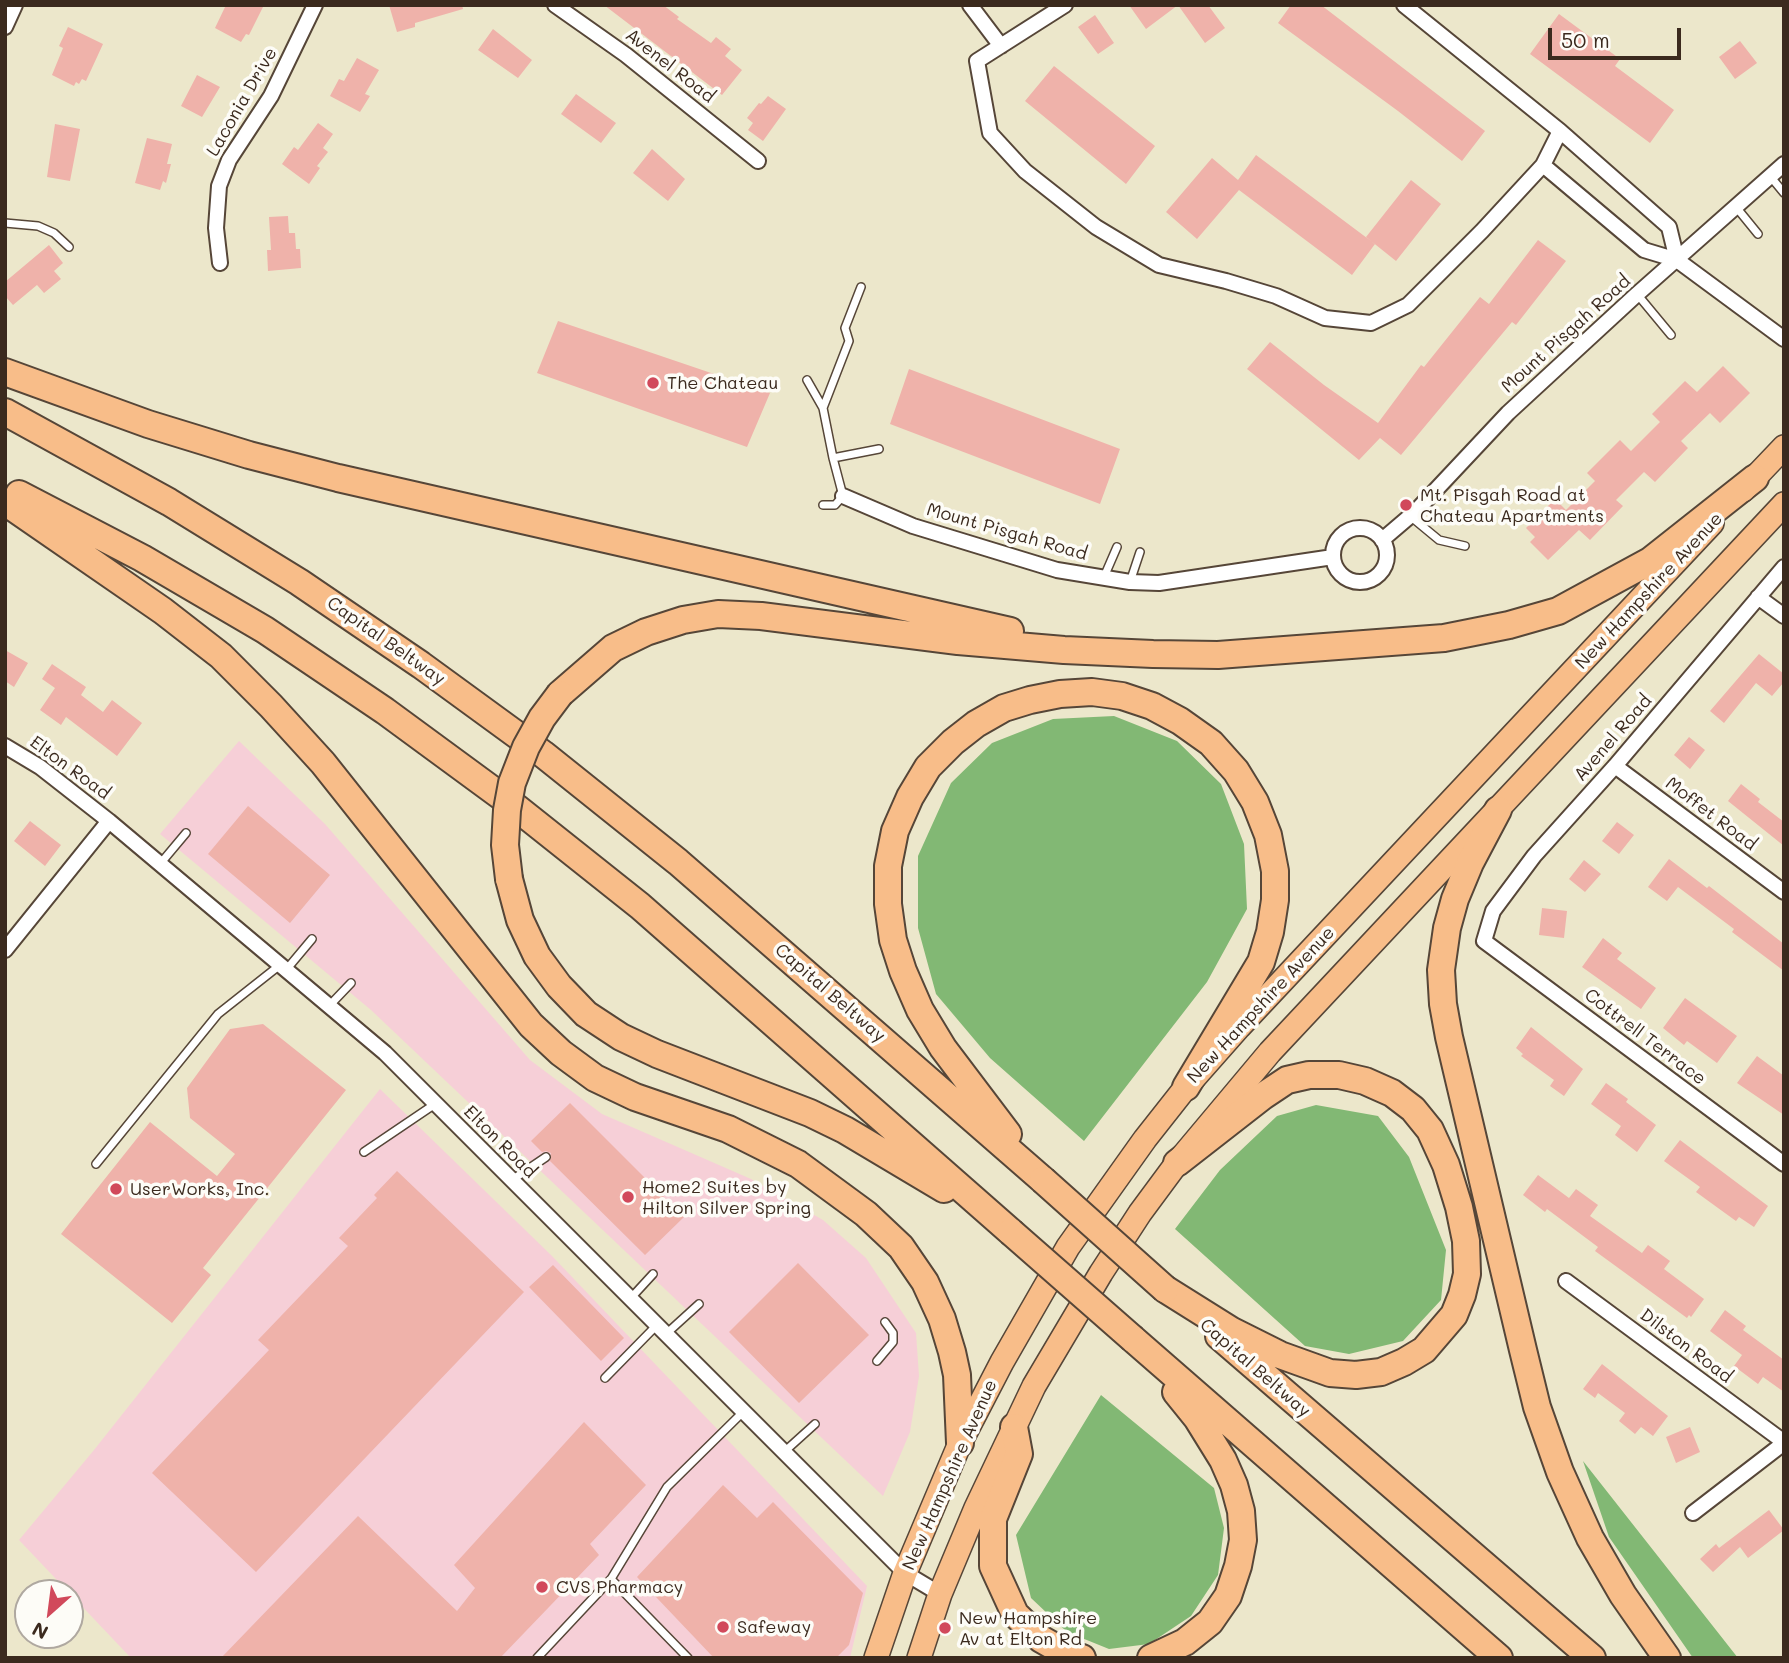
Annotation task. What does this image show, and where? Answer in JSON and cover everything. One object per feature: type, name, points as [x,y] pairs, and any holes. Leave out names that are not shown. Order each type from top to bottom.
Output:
[{"type":"highway","points":[[5,372],[148,424],[249,455],[338,478],[962,621],[1066,642],[1153,654]]},
{"type":"highway","name":"Capital Beltway","points":[[5,412],[169,502],[299,582],[421,664],[543,754],[688,871],[1592,1658]]},
{"type":"highway","points":[[1011,1232],[845,1130],[810,1113],[657,1054],[621,1037],[586,1014],[559,986],[537,956],[520,920],[509,879],[505,845],[512,782],[526,747],[542,718],[560,694],[613,648],[646,632],[683,620],[718,614],[761,616],[958,641],[1153,654],[1218,655],[1444,638],[1509,625],[1558,611],[1650,561],[1755,478]]},
{"type":"highway","points":[[5,487],[142,558],[265,630],[385,711],[513,806],[640,906],[1499,1658]]},
{"type":"highway","points":[[5,502],[163,611],[221,656],[323,763],[531,1024],[561,1053],[595,1078],[635,1097],[728,1129],[798,1164],[857,1207],[901,1247],[925,1282],[942,1320],[952,1352],[957,1375],[960,1443]]},
{"type":"highway","points":[[1043,1180],[943,1048],[920,1010],[893,940],[888,904],[888,866],[895,831],[909,797],[928,767],[953,742],[975,724],[1004,708],[1060,694],[1092,692],[1122,696],[1152,706],[1180,721],[1211,743],[1236,771],[1255,802],[1268,835],[1275,870],[1275,900],[1270,932],[1261,962],[1186,1087]]},
{"type":"highway","points":[[1498,810],[1470,863],[1455,899],[1447,928],[1441,970],[1449,1037],[1537,1407],[1560,1472],[1590,1538],[1667,1658]]},
{"type":"highway","points":[[1165,1289],[1232,1331],[1280,1355],[1330,1373],[1356,1375],[1381,1371],[1424,1350],[1454,1315],[1467,1274],[1466,1241],[1459,1207],[1446,1165],[1430,1130],[1413,1109],[1392,1093],[1365,1080],[1339,1075],[1309,1075],[1287,1080],[1177,1163]]},
{"type":"highway","points":[[1133,1339],[1197,1418],[1223,1460],[1241,1511],[1243,1540],[1228,1596],[1210,1622],[1185,1642],[1151,1658]]},
{"type":"highway","points":[[1014,1427],[1019,1454],[993,1519],[993,1566],[1015,1614],[1041,1639],[1082,1658]]},
{"type":"main road","name":"New Hampshire Avenue","points":[[876,1658],[905,1573],[960,1443],[1002,1362],[1069,1247],[1145,1139],[1186,1087],[1258,1006],[1784,447]]},
{"type":"main road","points":[[919,1658],[940,1594],[976,1508],[1034,1386],[1101,1273],[1177,1163],[1270,1052],[1784,504]]},
{"type":"street","points":[[5,27],[15,5]]},
{"type":"street","name":"Laconia Drive","points":[[220,262],[216,228],[219,186],[229,160],[271,96],[315,5]]},
{"type":"street","name":"Avenel Road","points":[[555,5],[626,55],[758,161]]},
{"type":"street","points":[[970,5],[1001,46]]},
{"type":"street","points":[[1065,5],[977,61],[990,133],[1025,172],[1096,227],[1159,265],[1276,296],[1325,318],[1371,323],[1408,305],[1543,165],[1560,131]]},
{"type":"street","points":[[1404,5],[1560,131],[1669,227],[1677,260]]},
{"type":"street","name":"Mount Pisgah Road","points":[[1382,540],[1410,516],[1508,413],[1784,164]]},
{"type":"street","points":[[1543,165],[1644,250],[1677,260],[1784,339]]},
{"type":"street","name":"Mount Pisgah Road","points":[[843,496],[913,526],[1057,570],[1129,582],[1159,583],[1333,557]]},
{"type":"street","points":[[1355,528],[1365,529],[1382,540],[1386,557],[1384,566],[1370,580],[1350,580],[1335,567],[1334,547],[1338,538],[1346,532],[1355,528]]},
{"type":"street","name":"Avenel Road","points":[[1484,941],[1493,911],[1534,856],[1615,766],[1784,567]]},
{"type":"street","points":[[1758,597],[1784,616]]},
{"type":"street","name":"Elton Road","points":[[5,746],[40,767],[109,821],[385,1053],[742,1413],[905,1573],[940,1594]]},
{"type":"street","name":"Moffet Road","points":[[1615,766],[1784,892]]},
{"type":"street","points":[[5,950],[109,821]]},
{"type":"street","name":"Cottrell Terrace","points":[[1484,941],[1784,1164]]},
{"type":"street","name":"Dilston Road","points":[[1566,1281],[1784,1442]]},
{"type":"street","points":[[1693,1513],[1784,1442]]},
{"type":"lane","points":[[1770,176],[1784,193]]},
{"type":"lane","points":[[1735,207],[1758,234]]},
{"type":"lane","points":[[5,223],[38,226],[54,233],[69,247]]},
{"type":"lane","points":[[823,408],[849,341],[845,328],[861,287]]},
{"type":"lane","points":[[1637,294],[1671,335]]},
{"type":"lane","points":[[807,380],[823,408],[843,496],[835,505],[823,505]]},
{"type":"lane","points":[[833,458],[879,449]]},
{"type":"lane","points":[[1410,516],[1439,540],[1465,546]]},
{"type":"lane","points":[[1104,578],[1117,547]]},
{"type":"lane","points":[[1129,582],[1140,552]]},
{"type":"lane","points":[[160,864],[186,833]]},
{"type":"lane","points":[[96,1164],[218,1014],[283,967],[312,939]]},
{"type":"lane","points":[[329,1006],[351,983]]},
{"type":"lane","points":[[364,1152],[435,1104]]},
{"type":"lane","points":[[511,1180],[546,1157]]},
{"type":"lane","points":[[629,1299],[653,1274]]},
{"type":"lane","points":[[605,1378],[661,1330],[699,1304]]},
{"type":"lane","points":[[877,1361],[893,1342],[893,1333],[885,1322]]},
{"type":"lane","points":[[537,1658],[611,1579],[667,1487],[742,1413]]},
{"type":"lane","points":[[783,1454],[815,1424]]},
{"type":"lane","points":[[611,1579],[688,1658]]},
{"type":"shaded area","points":[[239,741],[325,824],[530,1060],[602,1114],[751,1179],[823,1220],[866,1258],[916,1333],[919,1376],[910,1432],[883,1496],[371,1010],[160,834]]},
{"type":"shaded area","points":[[380,1089],[552,1256],[867,1586],[850,1658],[131,1658],[84,1608],[84,1579],[56,1579],[19,1540],[94,1450]]},
{"type":"green space","points":[[1114,716],[1177,741],[1221,784],[1244,844],[1247,909],[1207,982],[1084,1141],[990,1058],[936,994],[918,928],[918,856],[951,783],[992,743],[1053,719]]},
{"type":"green space","points":[[1316,1105],[1378,1116],[1409,1157],[1446,1250],[1441,1300],[1403,1341],[1349,1354],[1305,1346],[1175,1229],[1220,1170],[1277,1116]]},
{"type":"green space","points":[[1101,1395],[1214,1488],[1224,1528],[1218,1575],[1191,1616],[1149,1644],[1109,1649],[1067,1632],[1031,1598],[1016,1535]]},
{"type":"green space","points":[[1583,1461],[1738,1658],[1693,1658],[1609,1537]]},
{"type":"building","points":[[226,5],[264,5],[249,35],[246,34],[241,42],[215,28]]},
{"type":"building","points":[[389,5],[462,5],[463,9],[415,23],[415,27],[397,32]]},
{"type":"building","points":[[604,5],[663,5],[679,17],[677,19],[711,43],[716,37],[731,49],[725,56],[742,70],[722,95]]},
{"type":"building","points":[[1129,5],[1178,5],[1146,29]]},
{"type":"building","points":[[1178,5],[1208,5],[1225,28],[1205,43]]},
{"type":"building","points":[[1291,5],[1321,5],[1485,131],[1462,161],[1278,23]]},
{"type":"building","points":[[1559,14],[1620,59],[1615,66],[1674,110],[1650,143],[1530,54]]},
{"type":"building","points":[[1095,15],[1114,43],[1098,54],[1078,27]]},
{"type":"building","points":[[68,27],[103,44],[86,81],[82,79],[74,86],[52,75],[63,48],[59,46]]},
{"type":"building","points":[[493,29],[532,60],[518,78],[478,50]]},
{"type":"building","points":[[1740,41],[1757,63],[1735,79],[1719,57]]},
{"type":"building","points":[[357,58],[379,70],[365,94],[370,96],[360,112],[330,96],[339,79],[344,81]]},
{"type":"building","points":[[1054,66],[1155,146],[1126,184],[1025,101]]},
{"type":"building","points":[[197,75],[220,87],[202,117],[181,106]]},
{"type":"building","points":[[576,94],[616,123],[601,143],[561,114]]},
{"type":"building","points":[[768,96],[786,109],[763,141],[748,130],[753,123],[747,118]]},
{"type":"building","points":[[318,123],[333,134],[323,148],[328,152],[317,166],[320,168],[309,184],[282,164],[294,147],[298,150]]},
{"type":"building","points":[[55,124],[80,129],[70,181],[47,177]]},
{"type":"building","points":[[147,138],[172,144],[167,164],[171,164],[166,183],[163,181],[160,190],[135,183]]},
{"type":"building","points":[[652,149],[685,179],[668,201],[633,173]]},
{"type":"building","points":[[1256,155],[1375,244],[1352,275],[1239,190],[1197,239],[1166,212],[1212,158],[1238,180]]},
{"type":"building","points":[[1411,180],[1441,204],[1396,261],[1366,237]]},
{"type":"building","points":[[288,216],[289,233],[295,233],[296,249],[300,249],[301,268],[268,271],[267,250],[271,250],[269,217]]},
{"type":"building","points":[[1538,240],[1566,261],[1516,325],[1512,322],[1401,455],[1380,438],[1359,460],[1247,369],[1270,342],[1378,423],[1421,365],[1424,367],[1480,297],[1489,304]]},
{"type":"building","points":[[49,245],[63,263],[54,271],[61,279],[44,293],[37,285],[13,305],[5,296],[5,282]]},
{"type":"building","name":"The Chateau","points":[[558,321],[770,393],[747,447],[537,373]]},
{"type":"building","points":[[1723,366],[1750,393],[1720,423],[1710,413],[1681,441],[1688,448],[1655,482],[1644,472],[1616,500],[1623,506],[1590,540],[1579,530],[1548,560],[1530,542],[1535,537],[1526,528],[1555,499],[1566,510],[1595,481],[1587,473],[1620,440],[1631,451],[1660,422],[1652,414],[1685,381],[1697,392]]},
{"type":"building","points":[[909,369],[1120,449],[1100,504],[890,424]]},
{"type":"building","points":[[5,650],[28,663],[14,687],[5,681]]},
{"type":"building","points":[[1759,654],[1784,674],[1784,682],[1772,696],[1756,683],[1724,723],[1710,711]]},
{"type":"building","points":[[52,664],[86,687],[81,695],[103,712],[112,700],[142,723],[117,756],[66,717],[61,725],[40,710],[55,688],[42,679]]},
{"type":"building","points":[[1689,737],[1705,750],[1690,769],[1674,755]]},
{"type":"building","points":[[1741,784],[1760,799],[1758,802],[1784,822],[1784,846],[1728,801]]},
{"type":"building","points":[[248,806],[330,875],[290,923],[208,854]]},
{"type":"building","points":[[30,821],[61,845],[45,866],[14,841]]},
{"type":"building","points":[[1617,822],[1634,835],[1619,854],[1602,841]]},
{"type":"building","points":[[1669,859],[1784,944],[1784,971],[1678,887],[1667,901],[1648,887]]},
{"type":"building","points":[[1584,860],[1601,874],[1585,892],[1569,879]]},
{"type":"building","points":[[1542,908],[1567,911],[1564,938],[1539,935]]},
{"type":"building","points":[[1603,938],[1622,953],[1617,959],[1656,988],[1641,1009],[1582,967]]},
{"type":"building","points":[[1685,998],[1737,1036],[1717,1063],[1687,1041],[1684,1045],[1663,1028]]},
{"type":"building","points":[[263,1024],[346,1090],[203,1268],[211,1275],[172,1323],[61,1234],[150,1122],[217,1176],[235,1154],[190,1118],[187,1088],[230,1029]]},
{"type":"building","points":[[1531,1027],[1583,1069],[1564,1096],[1550,1086],[1554,1080],[1521,1056],[1523,1054],[1516,1048]]},
{"type":"building","points":[[1757,1056],[1784,1076],[1784,1115],[1737,1083]]},
{"type":"building","points":[[1606,1083],[1656,1125],[1637,1152],[1615,1135],[1621,1126],[1591,1104]]},
{"type":"building","points":[[570,1103],[684,1217],[645,1255],[550,1161],[551,1153],[542,1152],[531,1141]]},
{"type":"building","points":[[1680,1140],[1768,1206],[1754,1227],[1739,1217],[1736,1221],[1696,1192],[1700,1187],[1664,1161]]},
{"type":"building","points":[[397,1171],[524,1292],[256,1572],[152,1473],[269,1350],[258,1340],[348,1246],[339,1238],[377,1198],[374,1195]]},
{"type":"building","points":[[1538,1175],[1569,1198],[1576,1189],[1598,1205],[1590,1216],[1642,1253],[1648,1245],[1670,1261],[1664,1269],[1704,1299],[1691,1317],[1689,1315],[1687,1318],[1595,1251],[1598,1247],[1547,1209],[1545,1212],[1523,1195]]},
{"type":"building","points":[[798,1263],[869,1335],[799,1403],[729,1332]]},
{"type":"building","points":[[553,1265],[624,1338],[601,1361],[529,1287]]},
{"type":"building","points":[[1725,1310],[1746,1326],[1743,1330],[1784,1360],[1784,1392],[1763,1377],[1758,1384],[1734,1366],[1742,1355],[1710,1331]]},
{"type":"building","points":[[1602,1364],[1668,1416],[1653,1436],[1641,1427],[1635,1434],[1619,1421],[1625,1413],[1598,1393],[1595,1398],[1583,1389]]},
{"type":"building","points":[[584,1422],[646,1485],[590,1544],[599,1555],[500,1658],[221,1658],[358,1516],[457,1611],[475,1588],[454,1565]]},
{"type":"building","points":[[1690,1427],[1700,1452],[1676,1463],[1666,1437]]},
{"type":"building","points":[[723,1485],[757,1518],[773,1502],[863,1593],[849,1645],[836,1658],[714,1658],[637,1577]]},
{"type":"building","points":[[1769,1510],[1784,1530],[1748,1558],[1740,1547],[1713,1572],[1700,1559],[1716,1544],[1719,1548]]},
{"type":"place","name":"The Chateau","points":[[653,383]]},
{"type":"place","name":"Mt. Pisgah Road at Chateau Apartments","points":[[1406,505]]},
{"type":"place","name":"UserWorks, Inc.","points":[[116,1189]]},
{"type":"place","name":"Home2 Suites by Hilton Silver Spring","points":[[628,1197]]},
{"type":"place","name":"CVS Pharmacy","points":[[542,1587]]},
{"type":"place","name":"Safeway","points":[[723,1627]]},
{"type":"place","name":"New Hampshire Av at Elton Rd","points":[[945,1628]]}]
